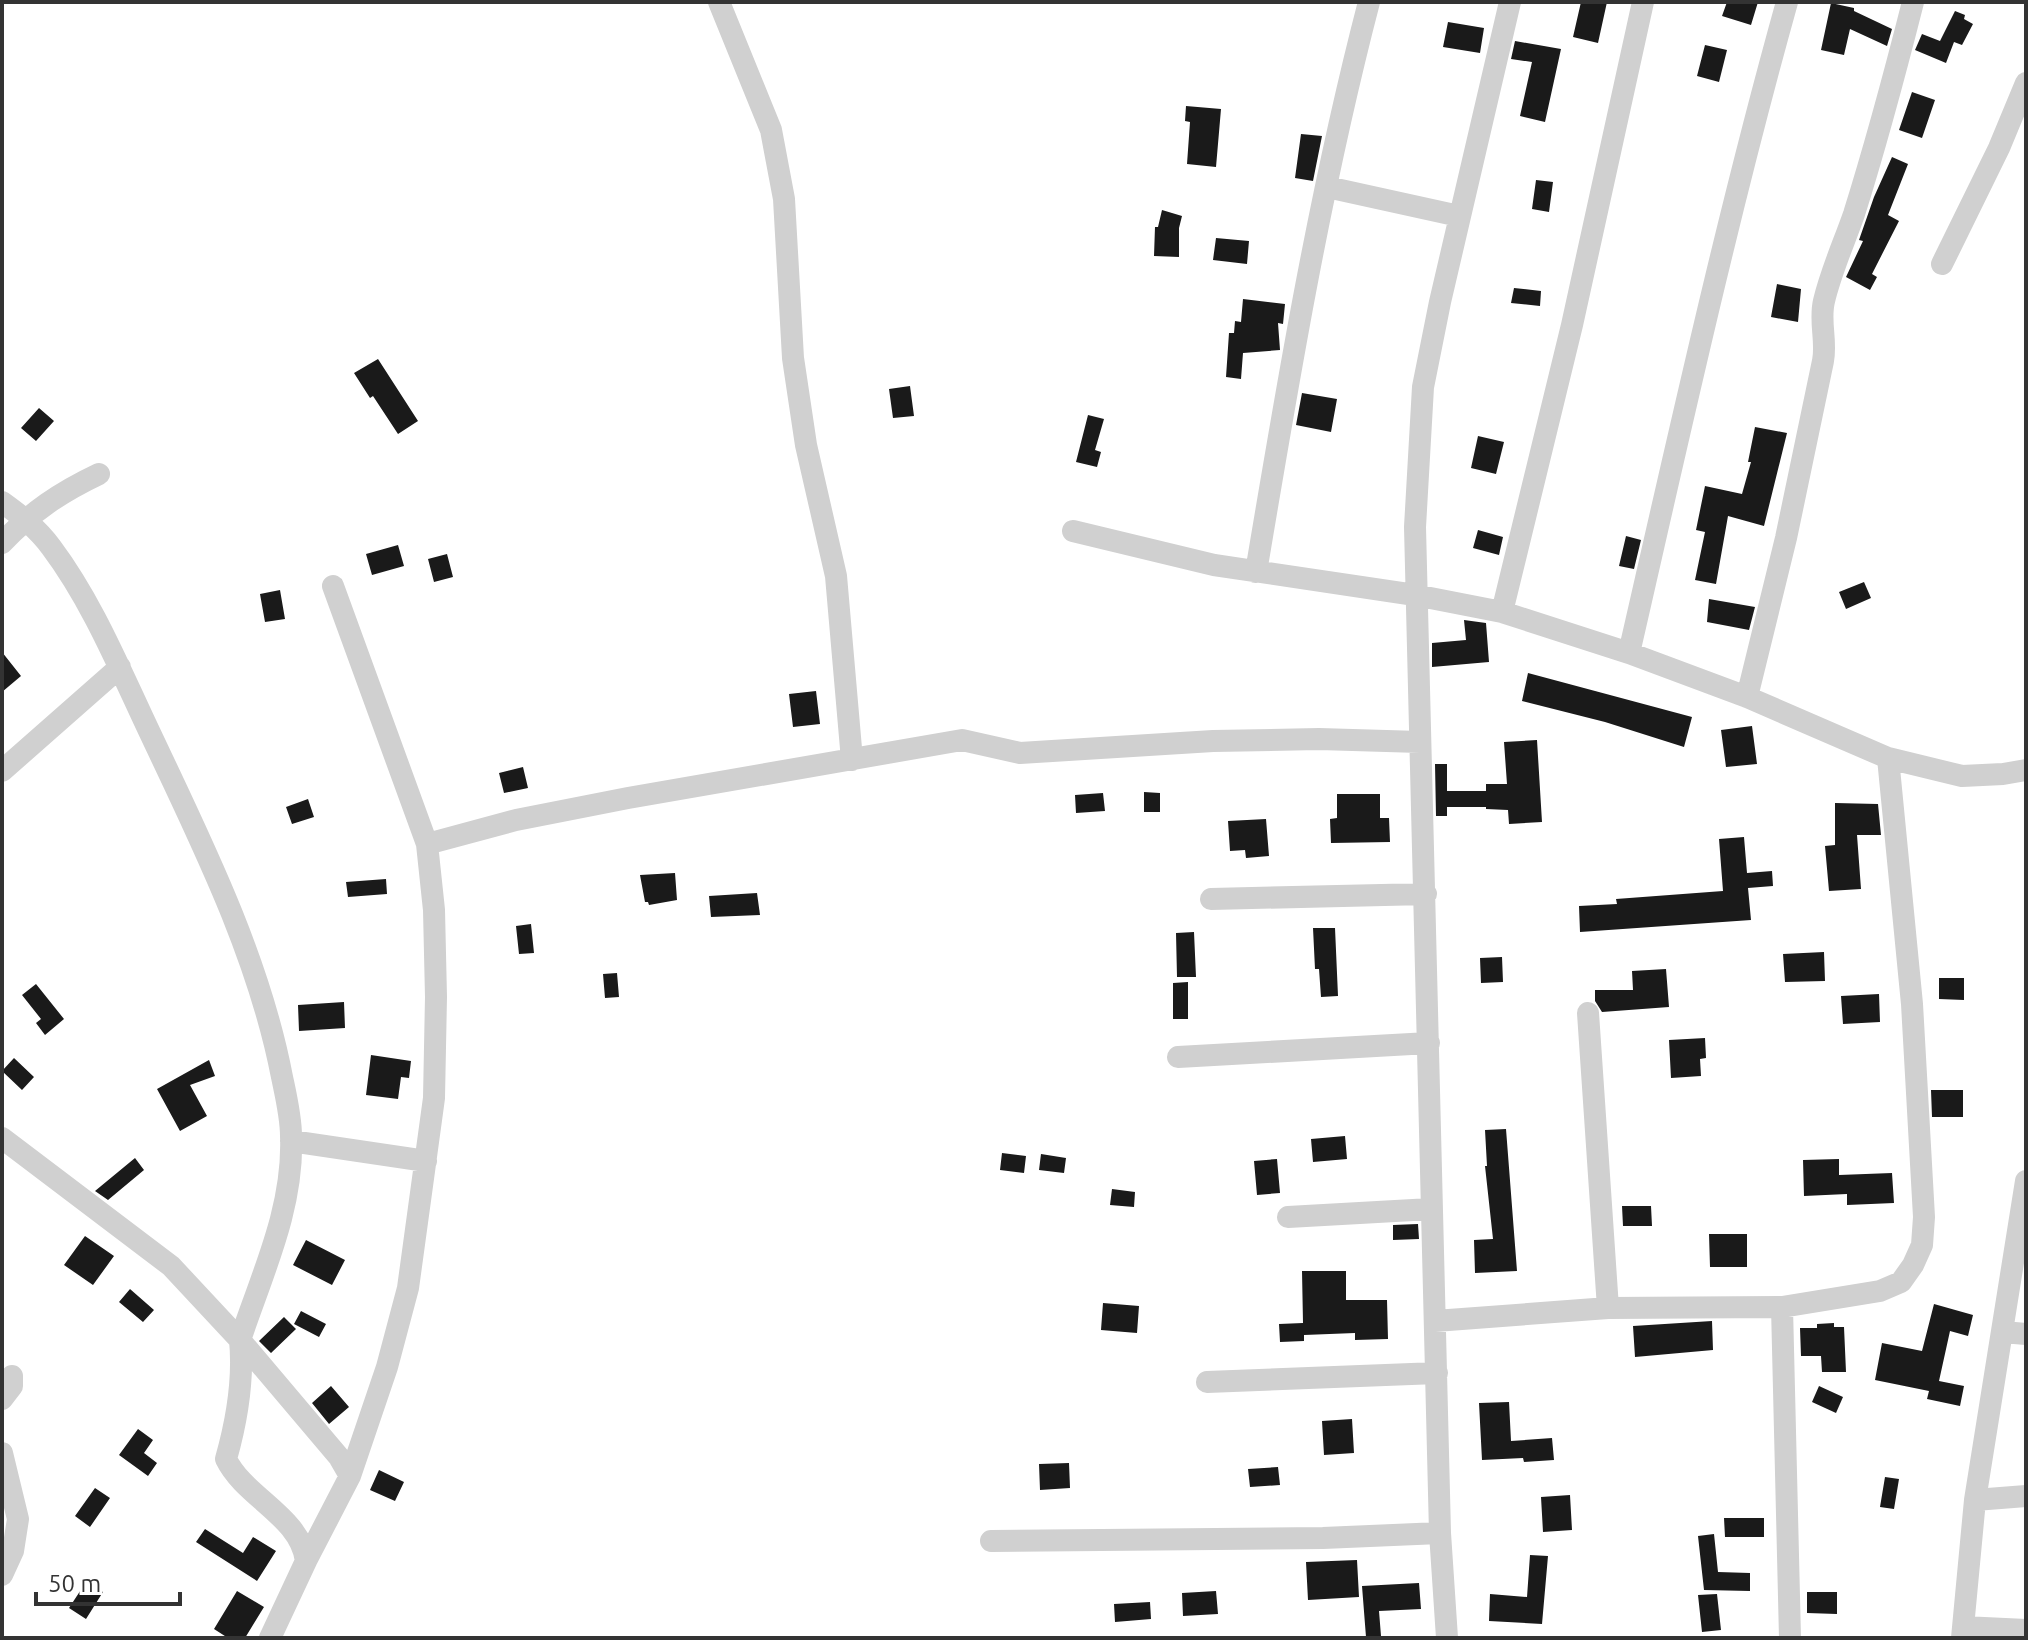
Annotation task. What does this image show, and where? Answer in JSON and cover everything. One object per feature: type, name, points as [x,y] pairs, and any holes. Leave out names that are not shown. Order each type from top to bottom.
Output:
[{"type":"street","points":[[719,2],[771,130],[784,199],[793,358],[806,445],[836,576],[852,760]]},
{"type":"street","points":[[1256,572],[1300,311],[1347,87],[1369,2]]},
{"type":"street","points":[[1447,1638],[1440,1533],[1426,894],[1415,595],[1417,473],[1423,387],[1459,216],[1510,2]]},
{"type":"street","points":[[1502,612],[1572,325],[1643,2]]},
{"type":"street","points":[[1629,653],[1701,335],[1746,151],[1787,2]]},
{"type":"street","points":[[1747,697],[1813,417],[1826,346],[1822,313],[1824,298],[1854,215],[1913,2]]},
{"type":"street","points":[[1942,264],[1999,148],[2026,83]]},
{"type":"street","points":[[1327,187],[1459,216]]},
{"type":"street","points":[[2,543],[25,518],[62,492],[99,474]]},
{"type":"street","points":[[2,502],[25,518],[50,545],[79,590],[120,667],[215,876],[274,1034],[291,1141],[289,1183],[280,1225],[240,1340],[242,1360],[237,1417],[226,1459],[236,1477],[283,1518],[301,1544],[306,1561]]},
{"type":"street","points":[[1073,531],[1164,554],[1256,572],[1415,595],[1502,612],[1629,653],[1747,697],[1888,758],[1927,770],[1962,776],[2026,770]]},
{"type":"street","points":[[270,1638],[350,1476],[387,1367],[408,1288],[434,1098],[434,910],[427,844],[333,586]]},
{"type":"street","points":[[2,771],[120,667]]},
{"type":"street","points":[[427,844],[516,820],[572,809],[962,740],[1020,753],[1213,741],[1319,739],[1420,742]]},
{"type":"street","points":[[1435,1321],[1608,1308],[1782,1307],[1880,1291],[1901,1282],[1922,1245],[1924,1217],[1912,1004],[1888,758]]},
{"type":"street","points":[[1211,899],[1426,894]]},
{"type":"street","points":[[1588,1013],[1608,1308]]},
{"type":"street","points":[[1178,1057],[1429,1043]]},
{"type":"street","points":[[2,1138],[171,1266],[240,1340],[339,1457],[350,1476]]},
{"type":"street","points":[[291,1141],[426,1161]]},
{"type":"street","points":[[2026,1181],[1975,1500],[1962,1632],[2026,1630]]},
{"type":"street","points":[[1288,1217],[1431,1209]]},
{"type":"street","points":[[1782,1307],[1790,1638]]},
{"type":"street","points":[[2003,1332],[2026,1334]]},
{"type":"street","points":[[1207,1382],[1437,1373]]},
{"type":"street","points":[[2,1399],[12,1386],[12,1376]]},
{"type":"street","points":[[2,1453],[18,1519],[13,1551],[2,1575]]},
{"type":"street","points":[[1975,1500],[2026,1496]]},
{"type":"street","points":[[991,1541],[1323,1538],[1440,1533]]},
{"type":"building","points":[[1581,2],[1607,2],[1598,43],[1573,37]]},
{"type":"building","points":[[1727,2],[1758,2],[1751,25],[1722,16]]},
{"type":"building","points":[[1831,3],[1854,8],[1854,11],[1892,29],[1887,46],[1850,29],[1844,55],[1821,50]]},
{"type":"building","points":[[1955,11],[1965,15],[1964,19],[1973,24],[1962,45],[1954,42],[1946,63],[1915,50],[1922,34],[1940,41]]},
{"type":"building","points":[[1448,22],[1484,28],[1480,53],[1443,47]]},
{"type":"building","points":[[1515,41],[1561,49],[1545,122],[1520,116],[1532,62],[1511,59]]},
{"type":"building","points":[[1705,45],[1727,50],[1719,82],[1697,76]]},
{"type":"building","points":[[1912,92],[1935,100],[1922,138],[1899,130]]},
{"type":"building","points":[[1186,106],[1221,109],[1216,167],[1187,164],[1190,122],[1185,121]]},
{"type":"building","points":[[1301,134],[1322,136],[1313,181],[1295,178]]},
{"type":"building","points":[[1892,157],[1908,164],[1888,215],[1899,221],[1872,274],[1877,277],[1870,290],[1846,277],[1863,241],[1859,240]]},
{"type":"building","points":[[1536,180],[1553,182],[1549,212],[1532,209]]},
{"type":"building","points":[[1162,210],[1182,216],[1179,257],[1154,256],[1155,227],[1158,227]]},
{"type":"building","points":[[1216,238],[1249,241],[1247,264],[1213,260]]},
{"type":"building","points":[[1777,284],[1801,289],[1798,322],[1771,317]]},
{"type":"building","points":[[1514,288],[1541,291],[1540,306],[1511,303]]},
{"type":"building","points":[[1243,299],[1285,304],[1283,324],[1278,323],[1280,350],[1243,353],[1241,379],[1226,377],[1229,333],[1234,333],[1235,321],[1241,322]]},
{"type":"building","points":[[378,359],[418,421],[398,434],[354,373]]},
{"type":"building","points":[[910,386],[914,416],[893,418],[889,389]]},
{"type":"building","points":[[1302,393],[1337,399],[1331,432],[1296,425]]},
{"type":"building","points":[[39,408],[54,421],[36,441],[21,428]]},
{"type":"building","points":[[1088,415],[1104,419],[1095,450],[1101,452],[1097,467],[1076,462]]},
{"type":"building","points":[[1755,427],[1787,433],[1764,526],[1728,516],[1716,584],[1695,580],[1705,532],[1696,530],[1705,486],[1742,494],[1751,462],[1748,462]]},
{"type":"building","points":[[1478,436],[1504,442],[1496,474],[1471,468]]},
{"type":"building","points":[[1478,530],[1503,537],[1499,555],[1473,548]]},
{"type":"building","points":[[1626,536],[1641,540],[1634,569],[1619,566]]},
{"type":"building","points":[[398,545],[404,566],[372,575],[366,554]]},
{"type":"building","points":[[447,554],[453,577],[434,582],[428,559]]},
{"type":"building","points":[[1864,582],[1871,598],[1846,609],[1839,592]]},
{"type":"building","points":[[280,590],[285,619],[265,622],[260,594]]},
{"type":"building","points":[[1709,599],[1755,607],[1749,630],[1707,622]]},
{"type":"building","points":[[1464,620],[1486,623],[1489,662],[1432,667],[1432,643],[1466,640]]},
{"type":"building","points":[[2,652],[21,676],[2,692]]},
{"type":"building","points":[[1528,673],[1692,717],[1684,747],[1605,722],[1522,701]]},
{"type":"building","points":[[816,691],[820,724],[793,727],[789,694]]},
{"type":"building","points":[[1752,726],[1757,764],[1726,767],[1721,730]]},
{"type":"building","points":[[1537,740],[1542,822],[1509,824],[1508,810],[1486,807],[1447,807],[1447,816],[1436,816],[1435,764],[1447,764],[1447,791],[1486,791],[1486,784],[1507,784],[1504,742]]},
{"type":"building","points":[[523,767],[528,788],[504,793],[499,773]]},
{"type":"building","points":[[1144,792],[1160,793],[1160,812],[1144,812]]},
{"type":"building","points":[[1103,793],[1105,811],[1076,813],[1075,795]]},
{"type":"building","points":[[1337,794],[1380,794],[1380,818],[1389,818],[1390,842],[1331,843],[1330,819],[1337,818]]},
{"type":"building","points":[[308,799],[314,817],[292,824],[286,807]]},
{"type":"building","points":[[1835,803],[1878,804],[1881,835],[1857,835],[1861,889],[1829,891],[1825,846],[1835,845]]},
{"type":"building","points":[[1266,819],[1269,856],[1246,858],[1245,850],[1230,851],[1228,821]]},
{"type":"building","points":[[1744,837],[1747,873],[1772,871],[1773,886],[1748,888],[1751,920],[1580,932],[1579,906],[1617,904],[1616,899],[1723,891],[1719,839]]},
{"type":"building","points":[[675,873],[677,900],[649,905],[645,902],[640,875]]},
{"type":"building","points":[[386,879],[387,894],[348,897],[346,882]]},
{"type":"building","points":[[757,893],[760,915],[711,917],[709,896]]},
{"type":"building","points":[[531,924],[534,953],[519,954],[516,926]]},
{"type":"building","points":[[1313,928],[1335,928],[1338,996],[1321,997],[1319,969],[1315,969]]},
{"type":"building","points":[[1194,932],[1196,977],[1177,977],[1176,933]]},
{"type":"building","points":[[1824,952],[1825,981],[1785,982],[1783,954]]},
{"type":"building","points":[[1502,957],[1503,982],[1481,983],[1480,958]]},
{"type":"building","points":[[1666,969],[1669,1007],[1602,1012],[1595,1001],[1595,990],[1633,990],[1632,971]]},
{"type":"building","points":[[617,973],[619,997],[605,998],[603,974]]},
{"type":"building","points":[[1939,978],[1964,978],[1964,1000],[1939,999]]},
{"type":"building","points":[[1188,982],[1188,1019],[1173,1019],[1173,983]]},
{"type":"building","points":[[36,984],[64,1019],[45,1035],[36,1023],[41,1019],[22,995]]},
{"type":"building","points":[[1879,994],[1880,1022],[1843,1024],[1841,996]]},
{"type":"building","points":[[344,1002],[345,1028],[299,1031],[298,1005]]},
{"type":"building","points":[[1705,1038],[1706,1058],[1700,1059],[1701,1076],[1671,1078],[1669,1040]]},
{"type":"building","points":[[371,1055],[411,1061],[409,1078],[401,1077],[398,1099],[366,1095]]},
{"type":"building","points":[[14,1058],[34,1077],[22,1090],[2,1071]]},
{"type":"building","points":[[209,1060],[215,1076],[190,1085],[207,1116],[180,1131],[157,1089]]},
{"type":"building","points":[[1931,1090],[1963,1090],[1963,1117],[1932,1117]]},
{"type":"building","points":[[1506,1129],[1517,1271],[1475,1273],[1474,1240],[1493,1239],[1485,1166],[1485,1130]]},
{"type":"building","points":[[1345,1136],[1347,1159],[1313,1162],[1311,1139]]},
{"type":"building","points":[[1002,1153],[1026,1156],[1024,1173],[1000,1170]]},
{"type":"building","points":[[1041,1154],[1066,1158],[1064,1173],[1039,1170]]},
{"type":"building","points":[[135,1158],[144,1170],[108,1200],[95,1191]]},
{"type":"building","points":[[1277,1159],[1280,1193],[1257,1195],[1254,1161]]},
{"type":"building","points":[[1839,1159],[1839,1175],[1892,1173],[1894,1203],[1847,1205],[1847,1194],[1804,1196],[1803,1160]]},
{"type":"building","points":[[1112,1189],[1135,1192],[1134,1207],[1110,1205]]},
{"type":"building","points":[[1622,1206],[1651,1206],[1652,1226],[1623,1226]]},
{"type":"building","points":[[1418,1224],[1419,1239],[1393,1240],[1393,1225]]},
{"type":"building","points":[[1709,1234],[1747,1234],[1747,1267],[1710,1267]]},
{"type":"building","points":[[85,1236],[114,1256],[93,1285],[64,1265]]},
{"type":"building","points":[[306,1240],[345,1260],[332,1285],[293,1265]]},
{"type":"building","points":[[1302,1271],[1346,1271],[1346,1300],[1387,1300],[1388,1339],[1355,1340],[1355,1333],[1304,1335],[1304,1341],[1280,1342],[1279,1324],[1303,1323]]},
{"type":"building","points":[[130,1289],[154,1310],[143,1322],[119,1302]]},
{"type":"building","points":[[1103,1303],[1139,1306],[1137,1333],[1101,1330]]},
{"type":"building","points":[[1934,1304],[1973,1315],[1968,1336],[1950,1331],[1939,1381],[1964,1386],[1960,1406],[1927,1399],[1929,1391],[1875,1380],[1882,1343],[1922,1351]]},
{"type":"building","points":[[301,1311],[326,1324],[319,1337],[294,1324]]},
{"type":"building","points":[[284,1317],[296,1329],[271,1353],[259,1341]]},
{"type":"building","points":[[1712,1321],[1713,1350],[1635,1357],[1633,1326]]},
{"type":"building","points":[[1834,1323],[1834,1327],[1844,1327],[1846,1372],[1822,1372],[1821,1356],[1801,1356],[1800,1328],[1817,1328],[1817,1324]]},
{"type":"building","points":[[331,1386],[349,1407],[329,1424],[312,1403]]},
{"type":"building","points":[[1819,1386],[1843,1397],[1836,1413],[1812,1402]]},
{"type":"building","points":[[1509,1402],[1511,1441],[1552,1438],[1554,1460],[1482,1460],[1479,1403]]},
{"type":"building","points":[[1352,1419],[1354,1453],[1324,1455],[1322,1421]]},
{"type":"building","points":[[138,1429],[153,1440],[144,1453],[157,1463],[148,1476],[119,1455]]},
{"type":"building","points":[[1069,1463],[1070,1488],[1040,1490],[1039,1464]]},
{"type":"building","points":[[1278,1467],[1280,1485],[1250,1487],[1248,1469]]},
{"type":"building","points":[[379,1470],[404,1482],[395,1501],[370,1490]]},
{"type":"building","points":[[1885,1477],[1899,1479],[1894,1509],[1880,1507]]},
{"type":"building","points":[[95,1488],[110,1498],[90,1527],[75,1516]]},
{"type":"building","points":[[1570,1495],[1572,1530],[1543,1532],[1541,1497]]},
{"type":"building","points":[[1724,1518],[1764,1518],[1764,1537],[1725,1537]]},
{"type":"building","points":[[205,1529],[243,1553],[253,1537],[276,1551],[257,1581],[196,1542]]},
{"type":"building","points":[[1714,1534],[1718,1572],[1750,1573],[1750,1591],[1704,1590],[1698,1536]]},
{"type":"building","points":[[1530,1555],[1548,1556],[1542,1624],[1489,1621],[1490,1594],[1527,1597]]},
{"type":"building","points":[[1357,1560],[1359,1597],[1308,1600],[1306,1562]]},
{"type":"building","points":[[86,1582],[103,1592],[86,1619],[69,1608]]},
{"type":"building","points":[[1419,1583],[1421,1609],[1379,1611],[1381,1636],[1366,1637],[1362,1586]]},
{"type":"building","points":[[237,1591],[264,1607],[245,1638],[228,1638],[214,1629]]},
{"type":"building","points":[[1216,1591],[1218,1614],[1183,1616],[1182,1593]]},
{"type":"building","points":[[1807,1592],[1837,1592],[1837,1614],[1807,1613]]},
{"type":"building","points":[[1717,1594],[1721,1630],[1702,1632],[1698,1595]]},
{"type":"building","points":[[1150,1602],[1151,1619],[1115,1622],[1114,1604]]}]
